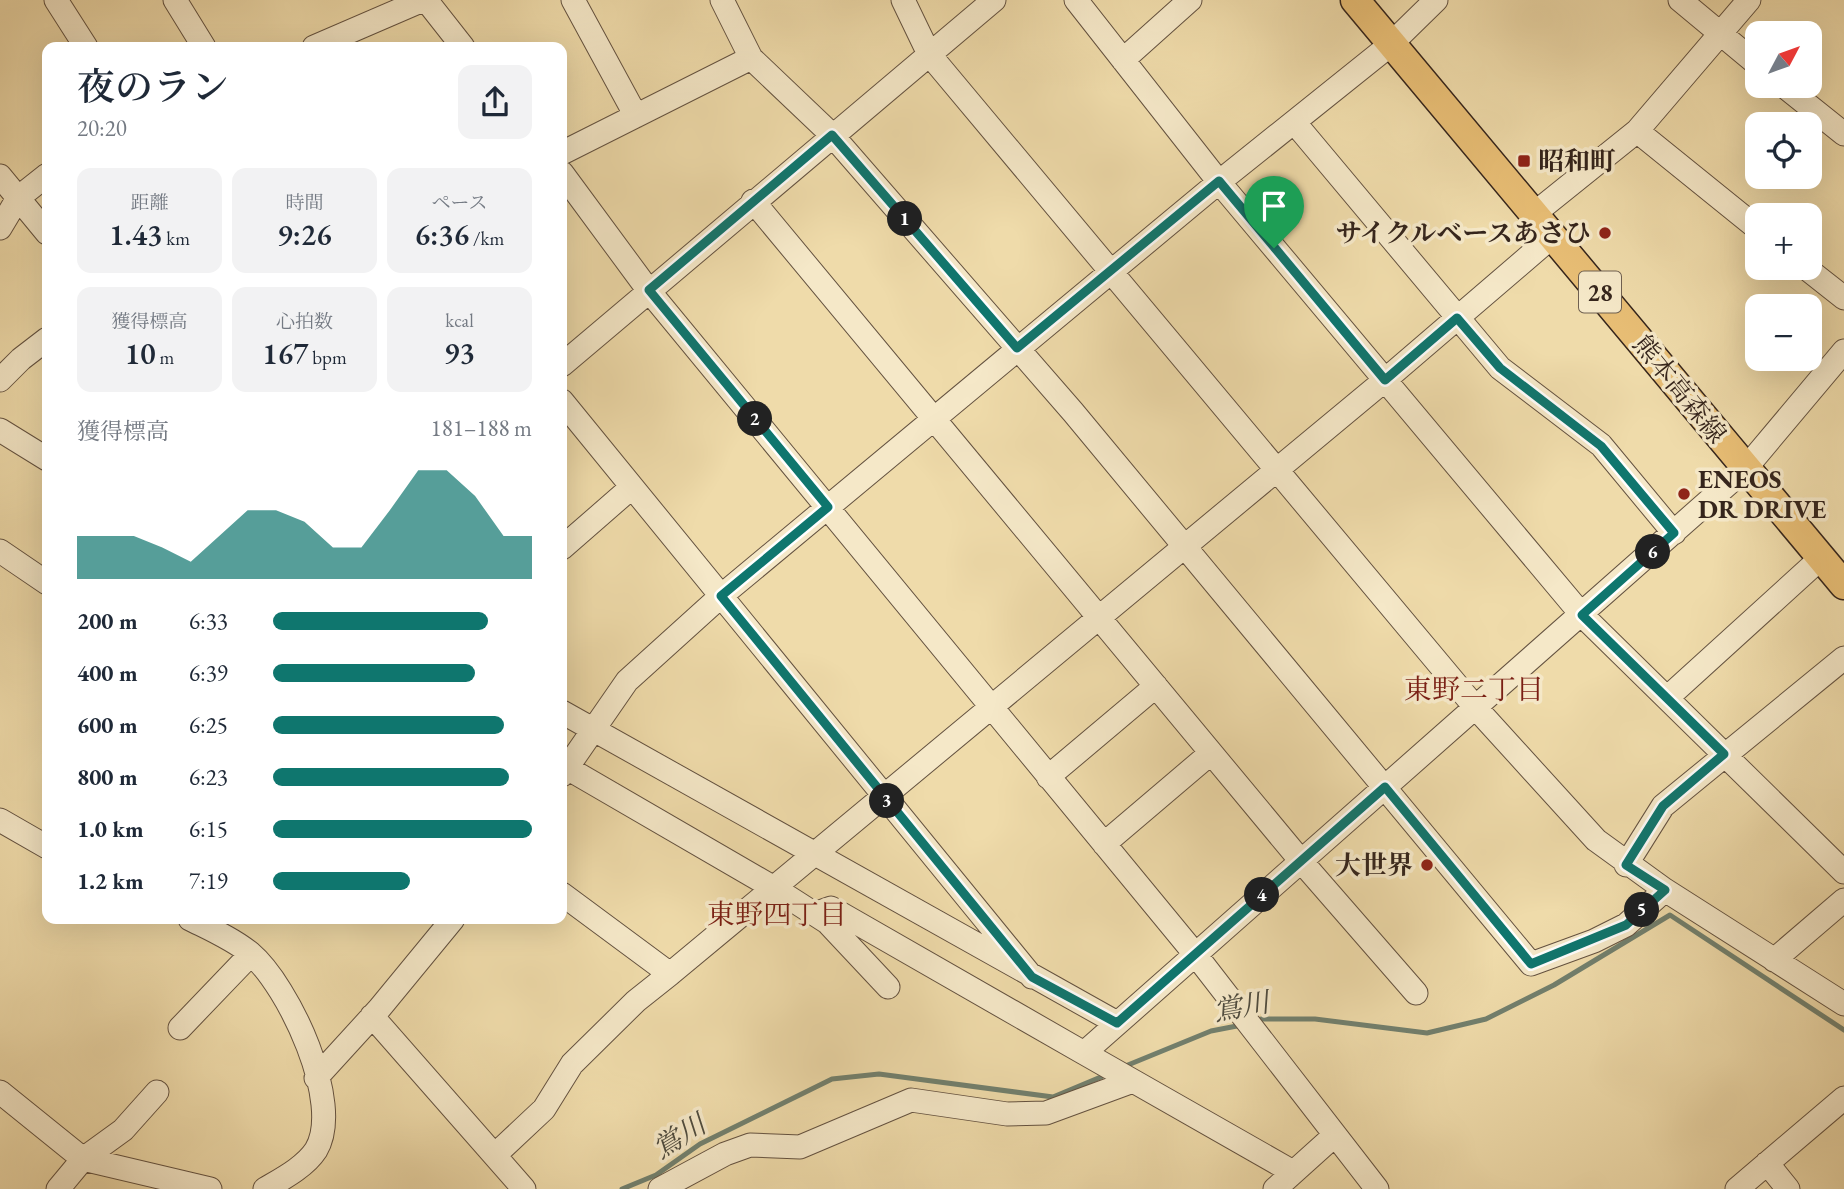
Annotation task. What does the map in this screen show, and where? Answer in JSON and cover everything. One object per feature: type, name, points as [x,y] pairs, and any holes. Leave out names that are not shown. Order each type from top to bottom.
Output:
[{"type":"main road","name":"熊本高森線","points":[[1355,0],[1844,585]]},
{"type":"street","points":[[56,0],[83,42]]},
{"type":"street","points":[[175,0],[201,42]]},
{"type":"street","points":[[326,42],[424,0],[459,42]]},
{"type":"street","points":[[573,0],[636,116]]},
{"type":"street","points":[[722,0],[751,58],[832,135],[1017,348],[1531,964],[1626,925],[1665,890]]},
{"type":"street","points":[[904,0],[929,54],[1475,707],[1596,840],[1626,865],[1844,1004]]},
{"type":"street","points":[[567,361],[994,0]]},
{"type":"street","points":[[1076,0],[1219,181],[1582,615],[1844,872]]},
{"type":"street","points":[[1123,60],[1190,0]]},
{"type":"street","points":[[567,765],[627,681],[721,596],[1219,181],[1390,45],[1436,0]]},
{"type":"street","points":[[1680,0],[1745,54]]},
{"type":"street","points":[[1535,214],[1637,131],[1749,0]]},
{"type":"street","points":[[567,150],[751,58]]},
{"type":"street","points":[[1799,98],[1844,134]]},
{"type":"street","points":[[1294,121],[1500,368],[1601,446],[1674,533]]},
{"type":"street","points":[[1637,131],[1745,218]]},
{"type":"street","points":[[0,176],[42,227]]},
{"type":"street","points":[[0,228],[18,198],[42,179]]},
{"type":"street","points":[[567,180],[649,290],[1195,954],[1377,1189]]},
{"type":"street","points":[[753,201],[1301,861],[1416,993]]},
{"type":"street","points":[[495,1155],[544,1109],[572,1064],[636,1001],[1385,380],[1554,235]]},
{"type":"street","points":[[1822,280],[1844,298]]},
{"type":"street","points":[[0,380],[42,343]]},
{"type":"street","points":[[1084,1052],[1745,469],[1837,376],[1844,351]]},
{"type":"street","points":[[567,407],[1032,977]]},
{"type":"street","points":[[0,430],[42,456]]},
{"type":"street","points":[[567,544],[632,487]]},
{"type":"street","points":[[0,551],[42,580]]},
{"type":"street","points":[[1667,698],[1821,558]]},
{"type":"street","points":[[1626,865],[1663,806],[1844,659]]},
{"type":"street","points":[[1048,777],[1156,686]]},
{"type":"street","points":[[567,715],[1117,1023]]},
{"type":"street","points":[[1104,844],[1211,753]]},
{"type":"street","points":[[567,771],[774,888],[827,922],[888,987]]},
{"type":"street","points":[[0,820],[42,844]]},
{"type":"street","points":[[567,898],[670,974]]},
{"type":"street","points":[[1774,960],[1844,900]]},
{"type":"street","points":[[814,914],[831,908],[1293,1172]]},
{"type":"street","points":[[199,924],[251,954],[279,987],[304,1031],[326,1106],[322,1137],[314,1153],[288,1176],[265,1189]]},
{"type":"street","points":[[316,1078],[449,924]]},
{"type":"street","points":[[180,1028],[251,954]]},
{"type":"street","points":[[372,1016],[524,1189]]},
{"type":"street","points":[[660,1189],[738,1149],[750,1145],[800,1147],[911,1100],[1007,1114],[1046,1113],[1133,1081]]},
{"type":"street","points":[[0,1092],[83,1159],[210,1189]]},
{"type":"street","points":[[58,1189],[83,1159],[123,1130],[157,1092]]},
{"type":"street","points":[[1737,1189],[1844,1098]]},
{"type":"street","points":[[1275,1189],[1335,1135]]},
{"type":"street","points":[[1768,1163],[1788,1189]]},
{"type":"waterway","name":"鴬川","points":[[1255,1022],[1261,1019],[1315,1019],[1427,1033],[1486,1019],[1554,985],[1670,915],[1844,1030]]},
{"type":"waterway","name":"鴬川","points":[[1123,1067],[1211,1031],[1242,1025]]},
{"type":"waterway","name":"鴬川","points":[[622,1189],[656,1175],[700,1144],[832,1079],[879,1074],[1053,1097],[1108,1074]]},
{"type":"place","name":"昭和町","points":[[1524,161]]},
{"type":"place","name":"サイクルベースあさひ","points":[[1605,233]]},
{"type":"place","name":"ENEOS DR DRIVE","points":[[1684,494]]},
{"type":"place","name":"大世界","points":[[1427,865]]},
{"type":"district","name":"東野二丁目","points":[[1474,689]]},
{"type":"district","name":"東野四丁目","points":[[777,914]]},
{"type":"route","points":[[832,135],[1017,348],[1219,181],[1274,248],[1385,380],[1457,318],[1500,368],[1601,446],[1674,533],[1582,615],[1724,754],[1663,806],[1626,865],[1665,890],[1626,925],[1594,940],[1531,964],[1385,787],[1117,1023],[1032,977],[721,596],[828,507],[649,290],[832,135]]}]
